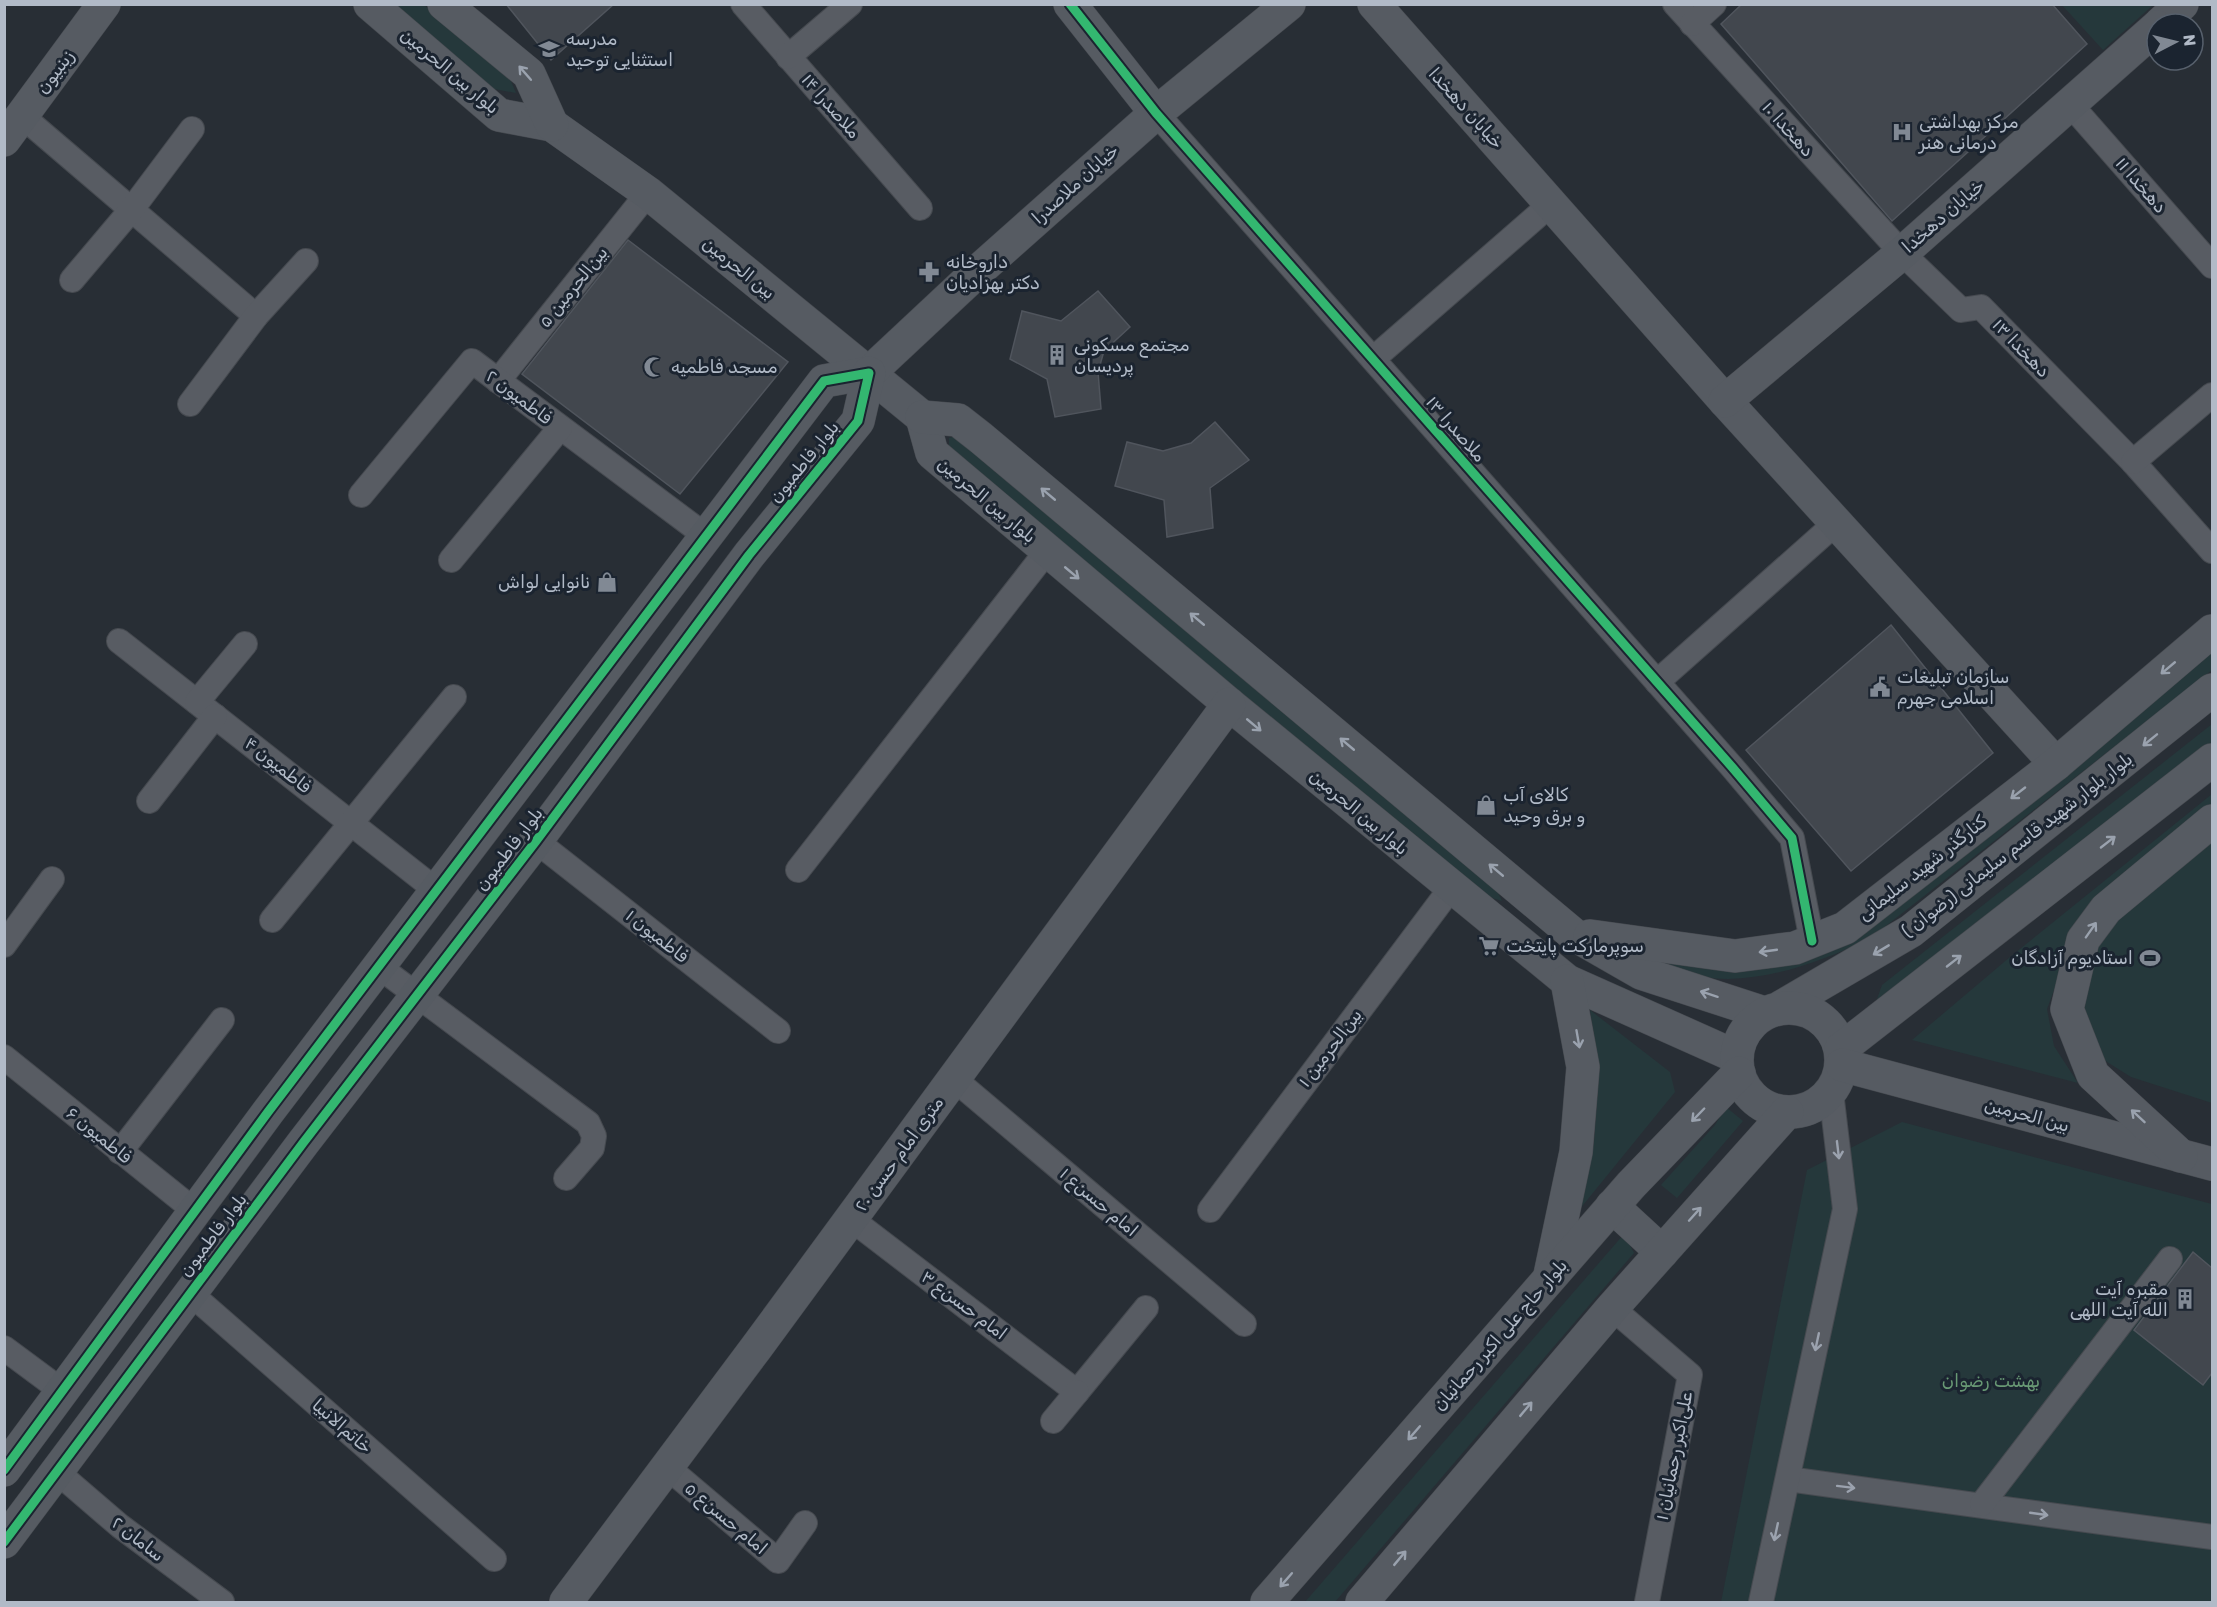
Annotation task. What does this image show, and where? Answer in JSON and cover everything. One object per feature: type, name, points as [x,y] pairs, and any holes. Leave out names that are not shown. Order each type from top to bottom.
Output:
[{"type":"street","name":"زینبیون","points":[[13,128],[104,4]]},
{"type":"street","name":"بلوار بین الحرمین","points":[[370,4],[499,115],[552,125]]},
{"type":"street","points":[[444,4],[529,74],[552,125]]},
{"type":"street","name":"ملاصدرا ۱۴","points":[[743,4],[920,208]]},
{"type":"street","points":[[788,57],[850,4]]},
{"type":"street","points":[[1070,4],[1156,112]]},
{"type":"street","name":"خیابان ملاصدرا","points":[[869,373],[977,272],[1156,112],[1289,4]]},
{"type":"street","name":"خیابان دهخدا","points":[[1374,4],[1725,401],[2056,764]]},
{"type":"street","name":"دهخدا ۱۰","points":[[1674,4],[1902,253]]},
{"type":"street","points":[[1692,24],[1714,4]]},
{"type":"street","name":"خیابان دهخدا","points":[[1725,401],[1902,253],[2145,37]]},
{"type":"street","name":"دهخدا ۱۱","points":[[2070,104],[2212,266]]},
{"type":"street","name":"ملاصدرا ۱۳","points":[[1156,112],[1792,838],[1812,941]]},
{"type":"street","name":"بین الحرمین","points":[[552,125],[648,193],[922,417]]},
{"type":"street","points":[[13,128],[132,209],[256,316]]},
{"type":"street","points":[[72,280],[132,209],[192,129]]},
{"type":"street","name":"بین‌الحرمین ۵","points":[[498,381],[648,193]]},
{"type":"street","points":[[1373,359],[1551,204]]},
{"type":"street","name":"دهخدا ۱۳","points":[[1902,253],[1961,310],[1981,307],[2133,462]]},
{"type":"street","points":[[190,404],[256,316],[306,261]]},
{"type":"street","name":"فاطمیون ۲","points":[[361,495],[472,362],[706,536]]},
{"type":"street","name":"بلوار فاطمیون","points":[[4,1470],[378,966],[824,381],[869,373],[858,421],[742,564],[536,841],[190,1293],[4,1542]]},
{"type":"street","points":[[2212,395],[2133,462],[2212,551]]},
{"type":"street","points":[[922,417],[958,420],[981,438],[1573,934],[1641,973],[1773,1010],[1797,1007],[1812,1012],[1826,1021],[1835,1034],[1845,1209],[1761,1602]]},
{"type":"street","name":"بلوار بین الحرمین","points":[[922,417],[932,453],[1229,704],[1567,981],[1738,1065]]},
{"type":"street","points":[[452,560],[560,428]]},
{"type":"street","points":[[787,430],[804,434],[818,444],[827,459]]},
{"type":"street","points":[[1657,682],[1836,523]]},
{"type":"street","points":[[798,870],[1047,551]]},
{"type":"street","name":"کنارگذر شهید سلیمانی","points":[[1573,934],[1735,956],[1795,948],[1845,928],[2056,764],[2212,631]]},
{"type":"street","name":"فاطمیون ۴","points":[[119,641],[436,890]]},
{"type":"street","points":[[149,801],[245,644]]},
{"type":"street","name":"بلوار بلوار شهید قاسم سلیمانی (رضوان )","points":[[1773,1010],[1911,931],[2212,690]]},
{"type":"street","points":[[272,920],[454,698]]},
{"type":"street","name":"۲۰ متری امام حسن","points":[[566,1602],[1229,704]]},
{"type":"street","points":[[1773,1010],[1750,1024],[1741,1039],[1738,1065],[1746,1088],[1757,1101],[1771,1109],[1787,1112],[1804,1110],[1819,1103],[1838,1069],[2212,760]]},
{"type":"street","points":[[2181,1156],[2092,1075],[2067,1009],[2083,940],[2106,909],[2212,822]]},
{"type":"street","name":"فاطمیون ۱","points":[[536,841],[778,1031]]},
{"type":"street","points":[[4,945],[51,879]]},
{"type":"street","name":"بین‌الحرمین ۱","points":[[1210,1210],[1451,888]]},
{"type":"street","points":[[1501,927],[1524,893]]},
{"type":"street","points":[[378,966],[588,1123],[594,1136],[592,1148],[566,1178]]},
{"type":"street","points":[[1550,1278],[1576,1152],[1583,1067],[1567,981]]},
{"type":"street","points":[[120,1152],[222,1020]]},
{"type":"street","name":"فاطمیون ۶","points":[[4,1058],[195,1211]]},
{"type":"street","name":"بلوار حاج علی اکبر رحمانیان","points":[[1267,1602],[1738,1065]]},
{"type":"street","name":"بین الحرمین","points":[[1838,1069],[2212,1164]]},
{"type":"street","name":"امام حسن‌ع ۱","points":[[954,1079],[1245,1324]]},
{"type":"street","points":[[1362,1602],[1612,1308],[1787,1112]]},
{"type":"street","points":[[1612,1206],[1662,1252]]},
{"type":"street","name":"امام حسن‌ع ۳","points":[[851,1219],[1077,1392]]},
{"type":"street","points":[[1982,1504],[2170,1259]]},
{"type":"street","name":"خاتم‌الانبیا","points":[[190,1293],[494,1558]]},
{"type":"street","points":[[1053,1420],[1146,1308]]},
{"type":"street","name":"علی‌اکبر رحمانیان ۱","points":[[1612,1308],[1689,1375],[1647,1602]]},
{"type":"street","points":[[4,1348],[62,1391]]},
{"type":"street","name":"امام حسن‌ع ۵","points":[[667,1467],[778,1561],[805,1523]]},
{"type":"street","name":"سامان ۲","points":[[56,1471],[120,1526],[222,1602]]},
{"type":"street","points":[[1788,1479],[2212,1537]]},
{"type":"green space","points":[[391,5],[424,5],[508,74],[516,93],[494,89]]},
{"type":"green space","points":[[2062,5],[2153,5],[2145,12],[2103,50]]},
{"type":"green space","points":[[959,435],[1492,880],[1502,901],[1479,894],[949,449],[949,438]]},
{"type":"green space","points":[[2212,651],[2212,670],[1868,940],[1800,967],[1747,978],[1703,977],[1629,959],[1804,954]]},
{"type":"green space","points":[[2212,724],[2212,747],[1883,1003],[1877,999],[1882,985]]},
{"type":"green space","points":[[2212,794],[2212,809],[2073,939],[2047,1009],[2054,1046],[2078,1083],[1912,1040],[2010,957]]},
{"type":"green space","name":"استادیوم آزادگان","points":[[2212,830],[2212,1103],[2131,1077],[2096,1055],[2083,1007],[2091,941]]},
{"type":"green space","points":[[1590,1010],[1670,1072],[1675,1092],[1579,1210],[1594,1142],[1599,1071]]},
{"type":"green space","points":[[1726,1107],[1743,1121],[1677,1198],[1661,1185],[1715,1125]]},
{"type":"green space","name":"بهشت رضوان","points":[[1902,1122],[2212,1204],[2212,1602],[1721,1602],[1807,1170]]},
{"type":"green space","points":[[1624,1234],[1634,1253],[1335,1602],[1305,1602]]},
{"type":"building","name":"مدرسه استثنایی توحید","points":[[506,4],[614,4],[551,60]]},
{"type":"building","name":"مرکز بهداشتی درمانی هنر","points":[[1742,4],[2052,4],[2087,44],[1892,221],[1721,24]]},
{"type":"building","name":"مسجد فاطمیه","points":[[628,240],[788,362],[680,494],[522,374]]},
{"type":"building","name":"مجتمع مسکونی پردیسان","points":[[1098,291],[1130,327],[1104,351],[1098,372],[1101,409],[1055,417],[1047,379],[1010,359],[1022,311],[1061,321]]},
{"type":"building","name":"مجتمع مسکونی پردیسان","points":[[1215,422],[1249,460],[1210,488],[1213,528],[1167,537],[1164,500],[1115,486],[1127,442],[1163,451],[1191,443]]},
{"type":"building","name":"سازمان تبلیغات اسلامی جهرم","points":[[1891,625],[1993,753],[1851,871],[1746,750]]},
{"type":"building","name":"مقبره آیت الله آیت اللهی","points":[[2193,1252],[2212,1268],[2212,1373],[2203,1385],[2134,1330]]},
{"type":"cycle path","points":[[1070,4],[1156,113],[1792,838],[1812,941]]},
{"type":"cycle path","points":[[4,1470],[268,1112],[824,381],[869,373],[858,421],[749,555],[536,841],[303,1143],[4,1542]]},
{"type":"place","name":"مدرسه استثنایی توحید","points":[[549,49]]},
{"type":"place","name":"مرکز بهداشتی درمانی هنر","points":[[1902,132]]},
{"type":"place","name":"داروخانه دکتر بهزادیان","points":[[929,272]]},
{"type":"place","name":"مجتمع مسکونی پردیسان","points":[[1057,355]]},
{"type":"place","name":"مسجد فاطمیه","points":[[654,367]]},
{"type":"place","name":"نانوایی لواش","points":[[607,582]]},
{"type":"place","name":"سازمان تبلیغات اسلامی جهرم","points":[[1880,687]]},
{"type":"place","name":"کالای آب و برق وحید","points":[[1486,805]]},
{"type":"place","name":"سوپرمارکت پایتخت","points":[[1489,946]]},
{"type":"place","name":"استادیوم آزادگان","points":[[2150,958]]},
{"type":"place","name":"مقبره آیت الله آیت اللهی","points":[[2185,1299]]}]
